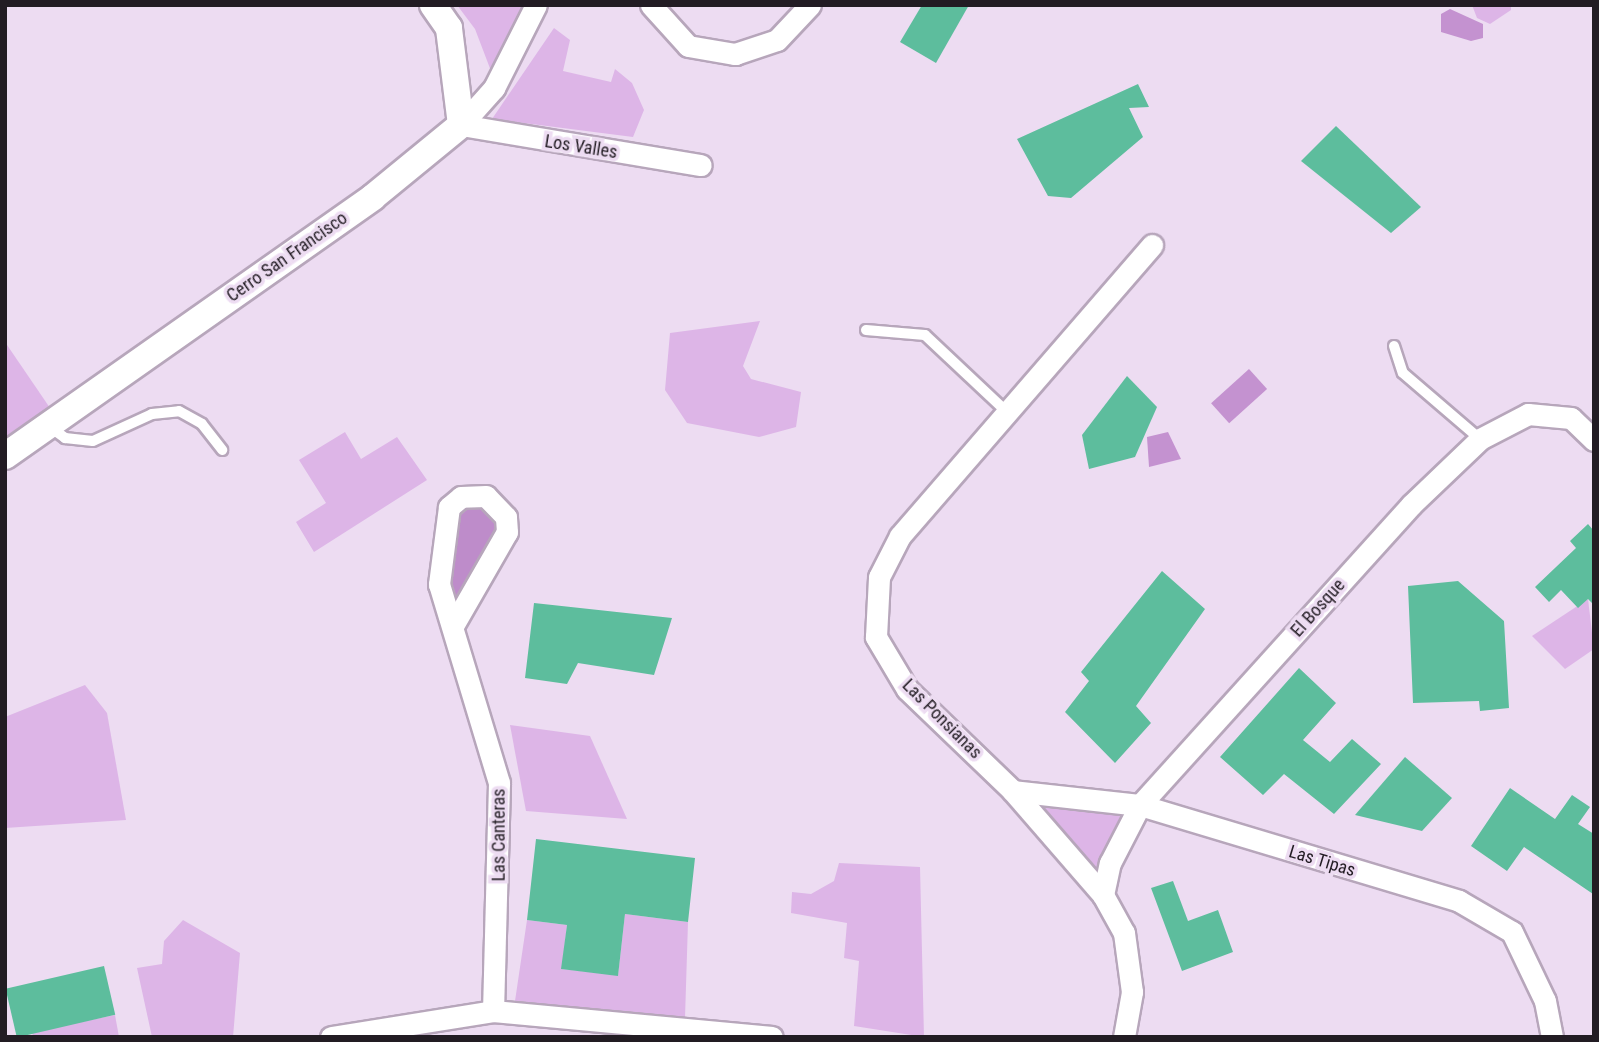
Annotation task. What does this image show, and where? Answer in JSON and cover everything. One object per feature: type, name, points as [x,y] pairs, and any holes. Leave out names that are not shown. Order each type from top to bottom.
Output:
[{"type":"street","points":[[433,5],[449,28],[461,125]]},
{"type":"street","points":[[461,125],[494,88],[536,5]]},
{"type":"street","points":[[651,5],[688,46],[735,54],[777,40],[810,5]]},
{"type":"street","name":"Los Valles","points":[[461,125],[701,165]]},
{"type":"street","name":"Cerro San Francisco","points":[[5,456],[373,197],[461,125]]},
{"type":"street","name":"Las Ponsianas","points":[[1124,1037],[1132,992],[1125,945],[1103,895],[1013,791],[907,689],[876,637],[879,577],[900,536],[1005,410],[1152,245]]},
{"type":"street","name":"El Bosque","points":[[1103,895],[1110,863],[1140,805],[1411,505],[1480,439],[1528,414],[1571,418],[1594,440]]},
{"type":"street","name":"Las Canteras","points":[[454,624],[507,532],[506,517],[486,496],[461,497],[444,521],[439,584],[454,624],[499,783],[493,1011]]},
{"type":"street","name":"Las Tipas","points":[[1013,791],[1140,805],[1459,901],[1512,932],[1545,1001],[1552,1037]]},
{"type":"street","points":[[331,1037],[493,1011],[772,1037]]},
{"type":"lane","points":[[866,330],[925,335],[1005,410]]},
{"type":"lane","points":[[1394,346],[1403,373],[1480,439]]},
{"type":"lane","points":[[48,425],[65,438],[93,441],[152,414],[179,411],[202,424],[222,450]]},
{"type":"shaded area","points":[[457,5],[523,5],[491,71],[475,29]]},
{"type":"shaded area","points":[[1472,5],[1511,5],[1511,10],[1490,24],[1477,18]]},
{"type":"shaded area","points":[[1450,9],[1483,24],[1483,38],[1471,41],[1441,32],[1441,14]]},
{"type":"shaded area","points":[[554,28],[570,40],[563,71],[611,82],[615,69],[632,83],[644,110],[633,137],[492,119]]},
{"type":"shaded area","points":[[760,321],[743,366],[751,379],[801,392],[796,427],[759,437],[687,423],[665,390],[670,333]]},
{"type":"shaded area","points":[[5,342],[50,408],[5,439]]},
{"type":"shaded area","points":[[1249,369],[1267,389],[1229,423],[1211,403]]},
{"type":"shaded area","points":[[345,432],[361,459],[397,437],[427,480],[314,552],[296,522],[326,503],[299,460]]},
{"type":"shaded area","points":[[1168,432],[1181,459],[1149,467],[1147,437]]},
{"type":"shaded area","points":[[461,497],[506,517],[454,624],[439,552]]},
{"type":"shaded area","points":[[1588,599],[1594,649],[1565,669],[1532,636]]},
{"type":"shaded area","points":[[85,685],[107,713],[126,820],[5,828],[5,717]]},
{"type":"shaded area","points":[[510,725],[590,736],[627,819],[526,811]]},
{"type":"shaded area","points":[[1013,791],[1140,805],[1103,895]]},
{"type":"shaded area","points":[[839,863],[920,867],[924,1037],[854,1026],[859,961],[844,958],[847,923],[791,913],[792,892],[811,894],[834,881]]},
{"type":"shaded area","points":[[625,914],[688,922],[685,1018],[515,1001],[527,920],[567,925],[562,969],[618,975]]},
{"type":"shaded area","points":[[183,920],[240,953],[233,1037],[152,1037],[137,968],[162,964],[164,941]]},
{"type":"shaded area","points":[[115,1015],[119,1037],[33,1037],[32,1032]]},
{"type":"building","points":[[922,5],[969,5],[936,63],[900,42]]},
{"type":"building","points":[[1138,84],[1149,107],[1129,108],[1143,137],[1071,198],[1048,196],[1017,139]]},
{"type":"building","points":[[1336,126],[1421,207],[1391,233],[1301,161]]},
{"type":"building","points":[[1127,376],[1157,407],[1135,457],[1089,469],[1082,435]]},
{"type":"building","points":[[1588,524],[1594,531],[1594,605],[1588,599],[1578,608],[1561,590],[1549,602],[1535,587],[1576,548],[1570,541]]},
{"type":"building","points":[[1162,571],[1205,609],[1136,706],[1151,723],[1115,763],[1065,712],[1089,681],[1081,672]]},
{"type":"building","points":[[1458,581],[1504,621],[1509,708],[1480,711],[1479,701],[1413,703],[1408,586]]},
{"type":"building","points":[[534,603],[672,618],[654,675],[578,663],[567,684],[525,678]]},
{"type":"building","points":[[1299,668],[1336,703],[1303,740],[1330,762],[1352,739],[1381,764],[1334,814],[1284,774],[1263,795],[1220,757]]},
{"type":"building","points":[[1405,757],[1452,798],[1422,831],[1355,815]]},
{"type":"building","points":[[1510,788],[1555,819],[1572,795],[1590,807],[1578,824],[1594,834],[1593,894],[1524,847],[1507,871],[1471,846]]},
{"type":"building","points":[[536,839],[695,858],[688,922],[625,914],[618,976],[561,969],[567,925],[527,920]]},
{"type":"building","points":[[1173,881],[1188,921],[1218,910],[1233,952],[1182,971],[1151,888]]},
{"type":"building","points":[[104,966],[115,1015],[17,1037],[6,989]]}]
